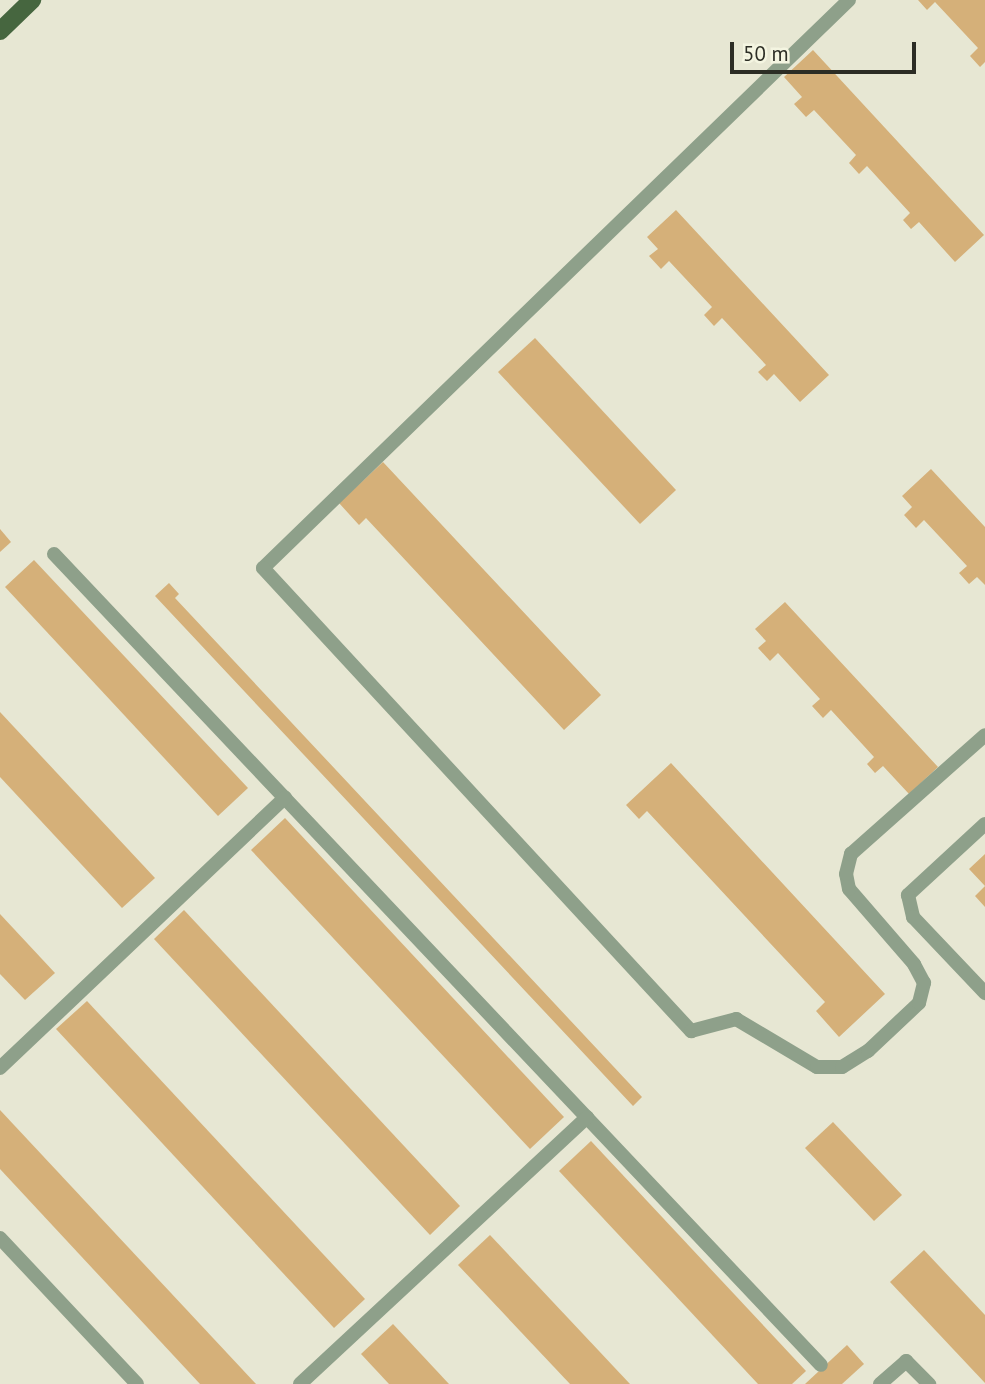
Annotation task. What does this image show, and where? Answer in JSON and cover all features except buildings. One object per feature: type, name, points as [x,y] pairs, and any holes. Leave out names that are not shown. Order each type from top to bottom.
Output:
[{"type":"main road","points":[[0,31],[32,0]]},
{"type":"lane","points":[[849,0],[263,568],[691,1031],[736,1018],[817,1067],[842,1068],[868,1051],[919,1003],[923,983],[914,964],[849,889],[846,874],[851,854],[985,735]]},
{"type":"lane","points":[[54,554],[821,1365]]},
{"type":"lane","points":[[0,1068],[285,797]]},
{"type":"lane","points":[[985,824],[908,895],[913,917],[985,993]]},
{"type":"lane","points":[[300,1384],[587,1117]]},
{"type":"lane","points":[[0,1238],[137,1384]]},
{"type":"lane","points":[[880,1384],[906,1361],[929,1384]]}]
